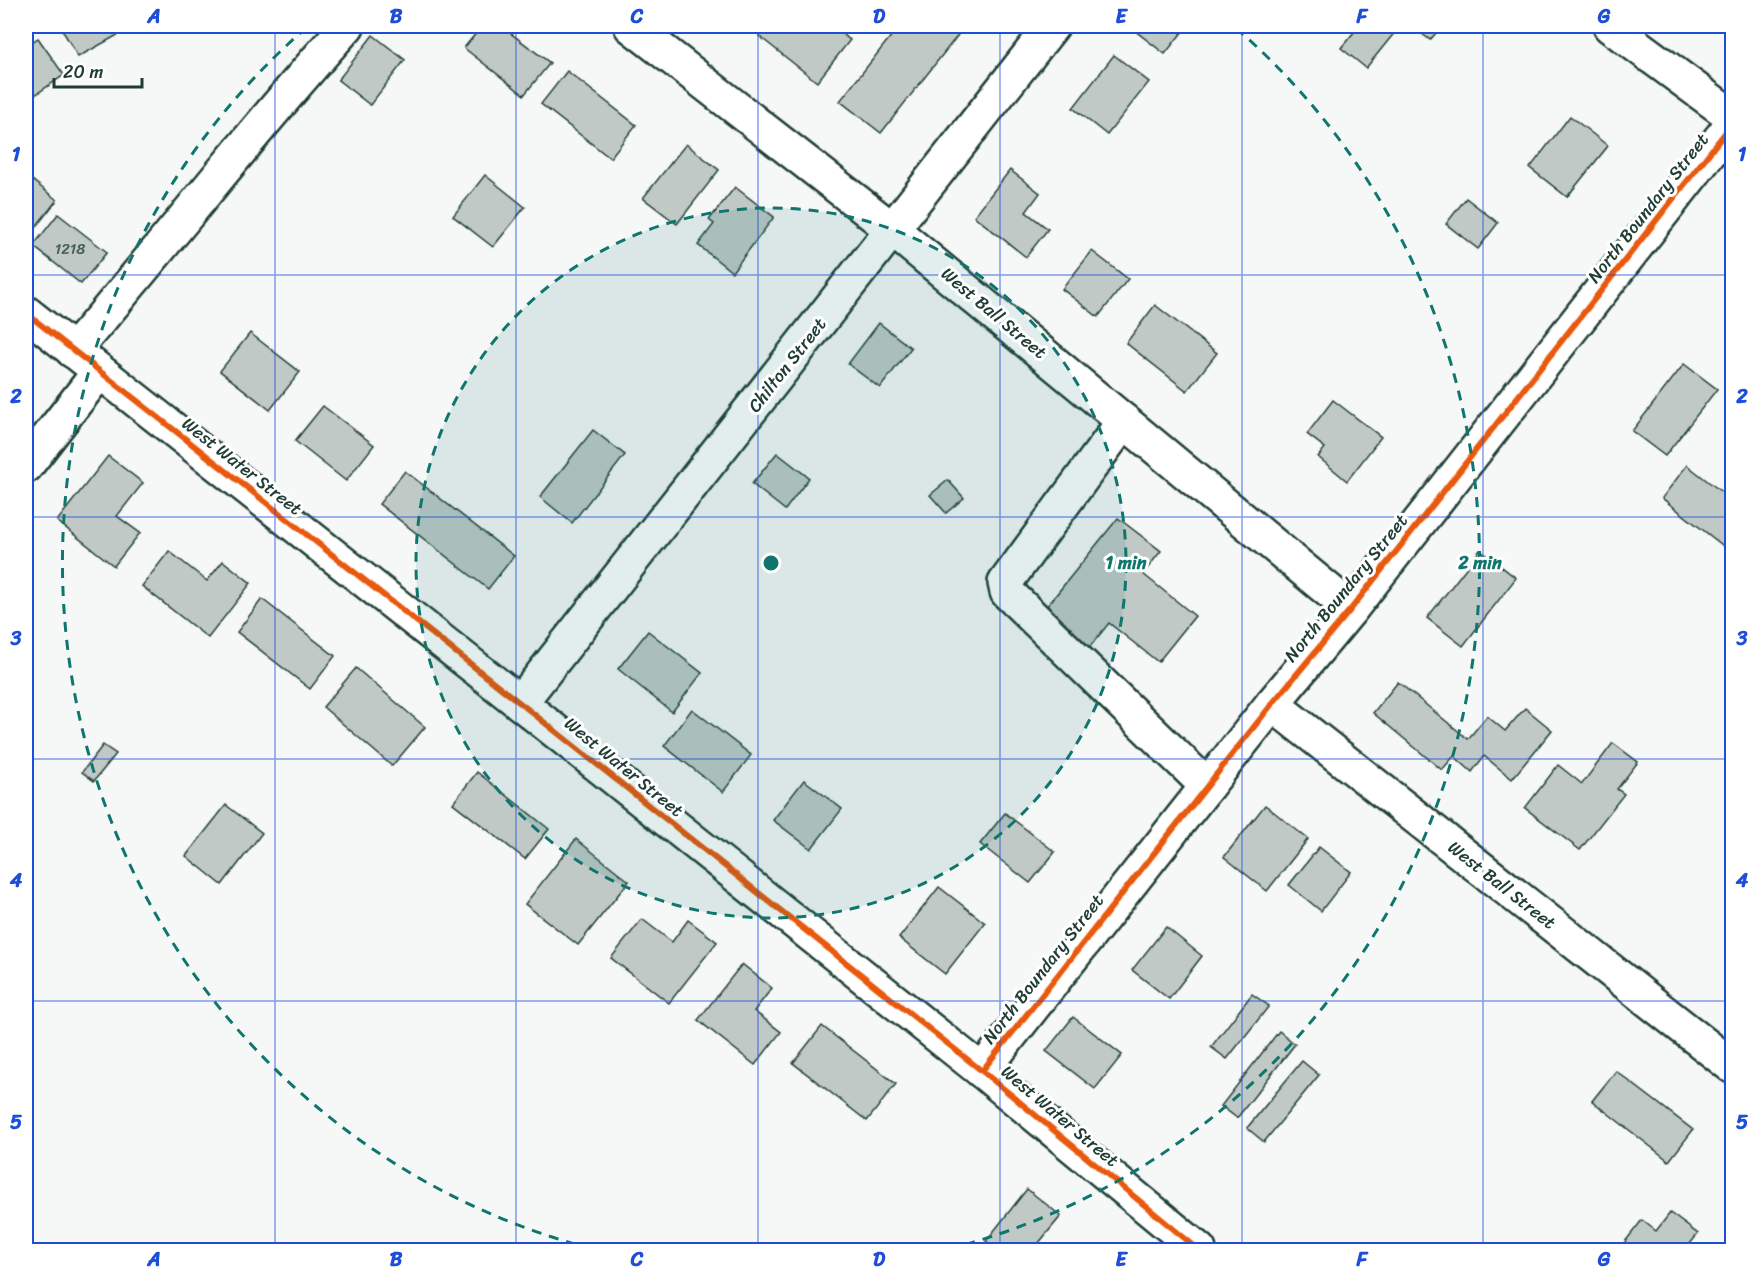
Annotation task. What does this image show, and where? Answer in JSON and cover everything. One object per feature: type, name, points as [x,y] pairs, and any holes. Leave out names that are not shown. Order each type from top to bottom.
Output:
[{"type":"street","points":[[73,351],[346,26]]},
{"type":"street","name":"West Ball Street","points":[[631,26],[893,230],[1351,609]]},
{"type":"street","name":"Chilton Street","points":[[520,703],[1052,26]]},
{"type":"street","points":[[1611,26],[1732,116]]},
{"type":"street","name":"North Boundary Street","points":[[982,1071],[1272,704],[1351,609],[1732,124]]},
{"type":"street","name":"West Water Street","points":[[26,313],[982,1071],[1199,1251]]},
{"type":"street","points":[[26,466],[99,372]]},
{"type":"street","points":[[1124,421],[1005,583],[1007,592],[1207,786]]},
{"type":"street","name":"West Ball Street","points":[[1272,704],[1732,1066]]},
{"type":"building","points":[[60,26],[134,26],[78,57]]},
{"type":"building","points":[[482,26],[501,26],[550,63],[524,95],[464,48]]},
{"type":"building","points":[[767,26],[802,26],[815,35],[822,26],[831,26],[850,40],[817,82],[759,36]]},
{"type":"building","points":[[899,26],[946,26],[958,35],[881,133],[840,101]]},
{"type":"building","points":[[1137,26],[1187,26],[1165,54],[1134,30]]},
{"type":"building","points":[[1359,26],[1400,26],[1366,68],[1341,48]]},
{"type":"building","points":[[1412,26],[1442,26],[1430,40]]},
{"type":"building","points":[[373,35],[405,60],[370,105],[338,80]]},
{"type":"building","points":[[38,38],[64,75],[26,101],[26,46]]},
{"type":"building","points":[[1114,55],[1149,82],[1107,135],[1073,108]]},
{"type":"building","points":[[567,71],[636,125],[610,158],[541,104]]},
{"type":"building","points":[[1570,116],[1608,146],[1567,197],[1530,168]]},
{"type":"building","points":[[686,144],[719,170],[677,224],[643,198]]},
{"type":"building","points":[[1010,170],[1040,193],[1026,212],[1048,229],[1026,257],[974,216]]},
{"type":"building","points":[[26,175],[57,200],[27,238],[26,237]]},
{"type":"building","points":[[485,175],[525,207],[493,247],[453,216]]},
{"type":"building","points":[[735,187],[774,217],[732,272],[698,245],[714,224],[709,220]]},
{"type":"building","points":[[1466,198],[1498,223],[1478,249],[1446,224]]},
{"type":"building","points":[[58,214],[107,252],[81,284],[33,246]]},
{"type":"building","points":[[1092,251],[1128,279],[1098,317],[1062,289]]},
{"type":"building","points":[[1155,305],[1217,353],[1187,391],[1126,343]]},
{"type":"building","points":[[879,323],[911,348],[880,388],[848,364]]},
{"type":"building","points":[[250,333],[300,372],[270,410],[220,371]]},
{"type":"building","points":[[1684,364],[1717,389],[1665,456],[1632,431]]},
{"type":"building","points":[[1333,400],[1381,437],[1347,481],[1318,457],[1325,448],[1307,434]]},
{"type":"building","points":[[323,406],[374,445],[346,481],[295,441]]},
{"type":"building","points":[[593,430],[625,455],[572,523],[540,497]]},
{"type":"building","points":[[777,453],[809,478],[785,510],[752,484]]},
{"type":"building","points":[[108,456],[143,483],[117,516],[140,533],[114,566],[57,521]]},
{"type":"building","points":[[1687,465],[1732,500],[1732,540],[1726,548],[1662,498]]},
{"type":"building","points":[[405,471],[514,556],[488,589],[379,504]]},
{"type":"building","points":[[948,480],[964,498],[946,513],[930,495]]},
{"type":"building","points":[[1118,518],[1161,551],[1143,574],[1195,616],[1158,662],[1109,623],[1089,648],[1043,611]]},
{"type":"building","points":[[1480,550],[1516,578],[1463,646],[1427,618]]},
{"type":"building","points":[[169,551],[207,581],[223,561],[251,583],[208,638],[142,586]]},
{"type":"building","points":[[262,599],[335,656],[310,689],[237,632]]},
{"type":"building","points":[[648,631],[702,673],[672,712],[618,669]]},
{"type":"building","points":[[356,668],[425,727],[392,766],[323,707]]},
{"type":"building","points":[[1398,682],[1468,739],[1487,716],[1505,731],[1525,708],[1552,730],[1512,779],[1484,756],[1472,772],[1454,756],[1442,770],[1373,713]]},
{"type":"building","points":[[692,709],[751,755],[723,792],[664,746]]},
{"type":"building","points":[[1613,743],[1638,762],[1617,789],[1624,794],[1580,850],[1525,808],[1558,765],[1582,784]]},
{"type":"building","points":[[103,745],[116,754],[94,781],[82,772]]},
{"type":"building","points":[[477,772],[549,829],[525,859],[453,803]]},
{"type":"building","points":[[804,780],[842,809],[811,849],[773,820]]},
{"type":"building","points":[[226,805],[262,833],[222,885],[186,856]]},
{"type":"building","points":[[1265,805],[1308,839],[1267,891],[1224,857]]},
{"type":"building","points":[[1005,813],[1055,852],[1030,883],[980,844]]},
{"type":"building","points":[[576,839],[629,881],[578,945],[525,904]]},
{"type":"building","points":[[1319,847],[1351,872],[1321,911],[1289,885]]},
{"type":"building","points":[[939,887],[985,923],[945,974],[899,938]]},
{"type":"building","points":[[642,919],[672,942],[688,920],[717,942],[669,1003],[611,958]]},
{"type":"building","points":[[1166,927],[1202,956],[1169,999],[1132,970]]},
{"type":"building","points":[[742,964],[772,988],[754,1011],[781,1032],[755,1065],[698,1020]]},
{"type":"building","points":[[1252,994],[1269,1006],[1227,1059],[1211,1047]]},
{"type":"building","points":[[1073,1017],[1122,1055],[1095,1089],[1046,1051]]},
{"type":"building","points":[[822,1026],[896,1084],[867,1121],[793,1063]]},
{"type":"building","points":[[1279,1031],[1295,1044],[1237,1118],[1221,1106]]},
{"type":"building","points":[[1302,1061],[1319,1075],[1264,1142],[1247,1128]]},
{"type":"building","points":[[1616,1071],[1693,1130],[1669,1161],[1592,1101]]},
{"type":"building","points":[[1027,1189],[1061,1216],[1033,1250],[998,1250],[986,1241]]},
{"type":"building","points":[[1732,1191],[1732,1204],[1726,1199]]},
{"type":"building","points":[[1670,1213],[1698,1234],[1685,1250],[1634,1250],[1624,1243],[1642,1220],[1656,1231]]},
{"type":"cycle path","points":[[982,1071],[1272,704],[1351,609],[1732,124]]},
{"type":"cycle path","points":[[26,313],[982,1071],[1199,1250]]}]
